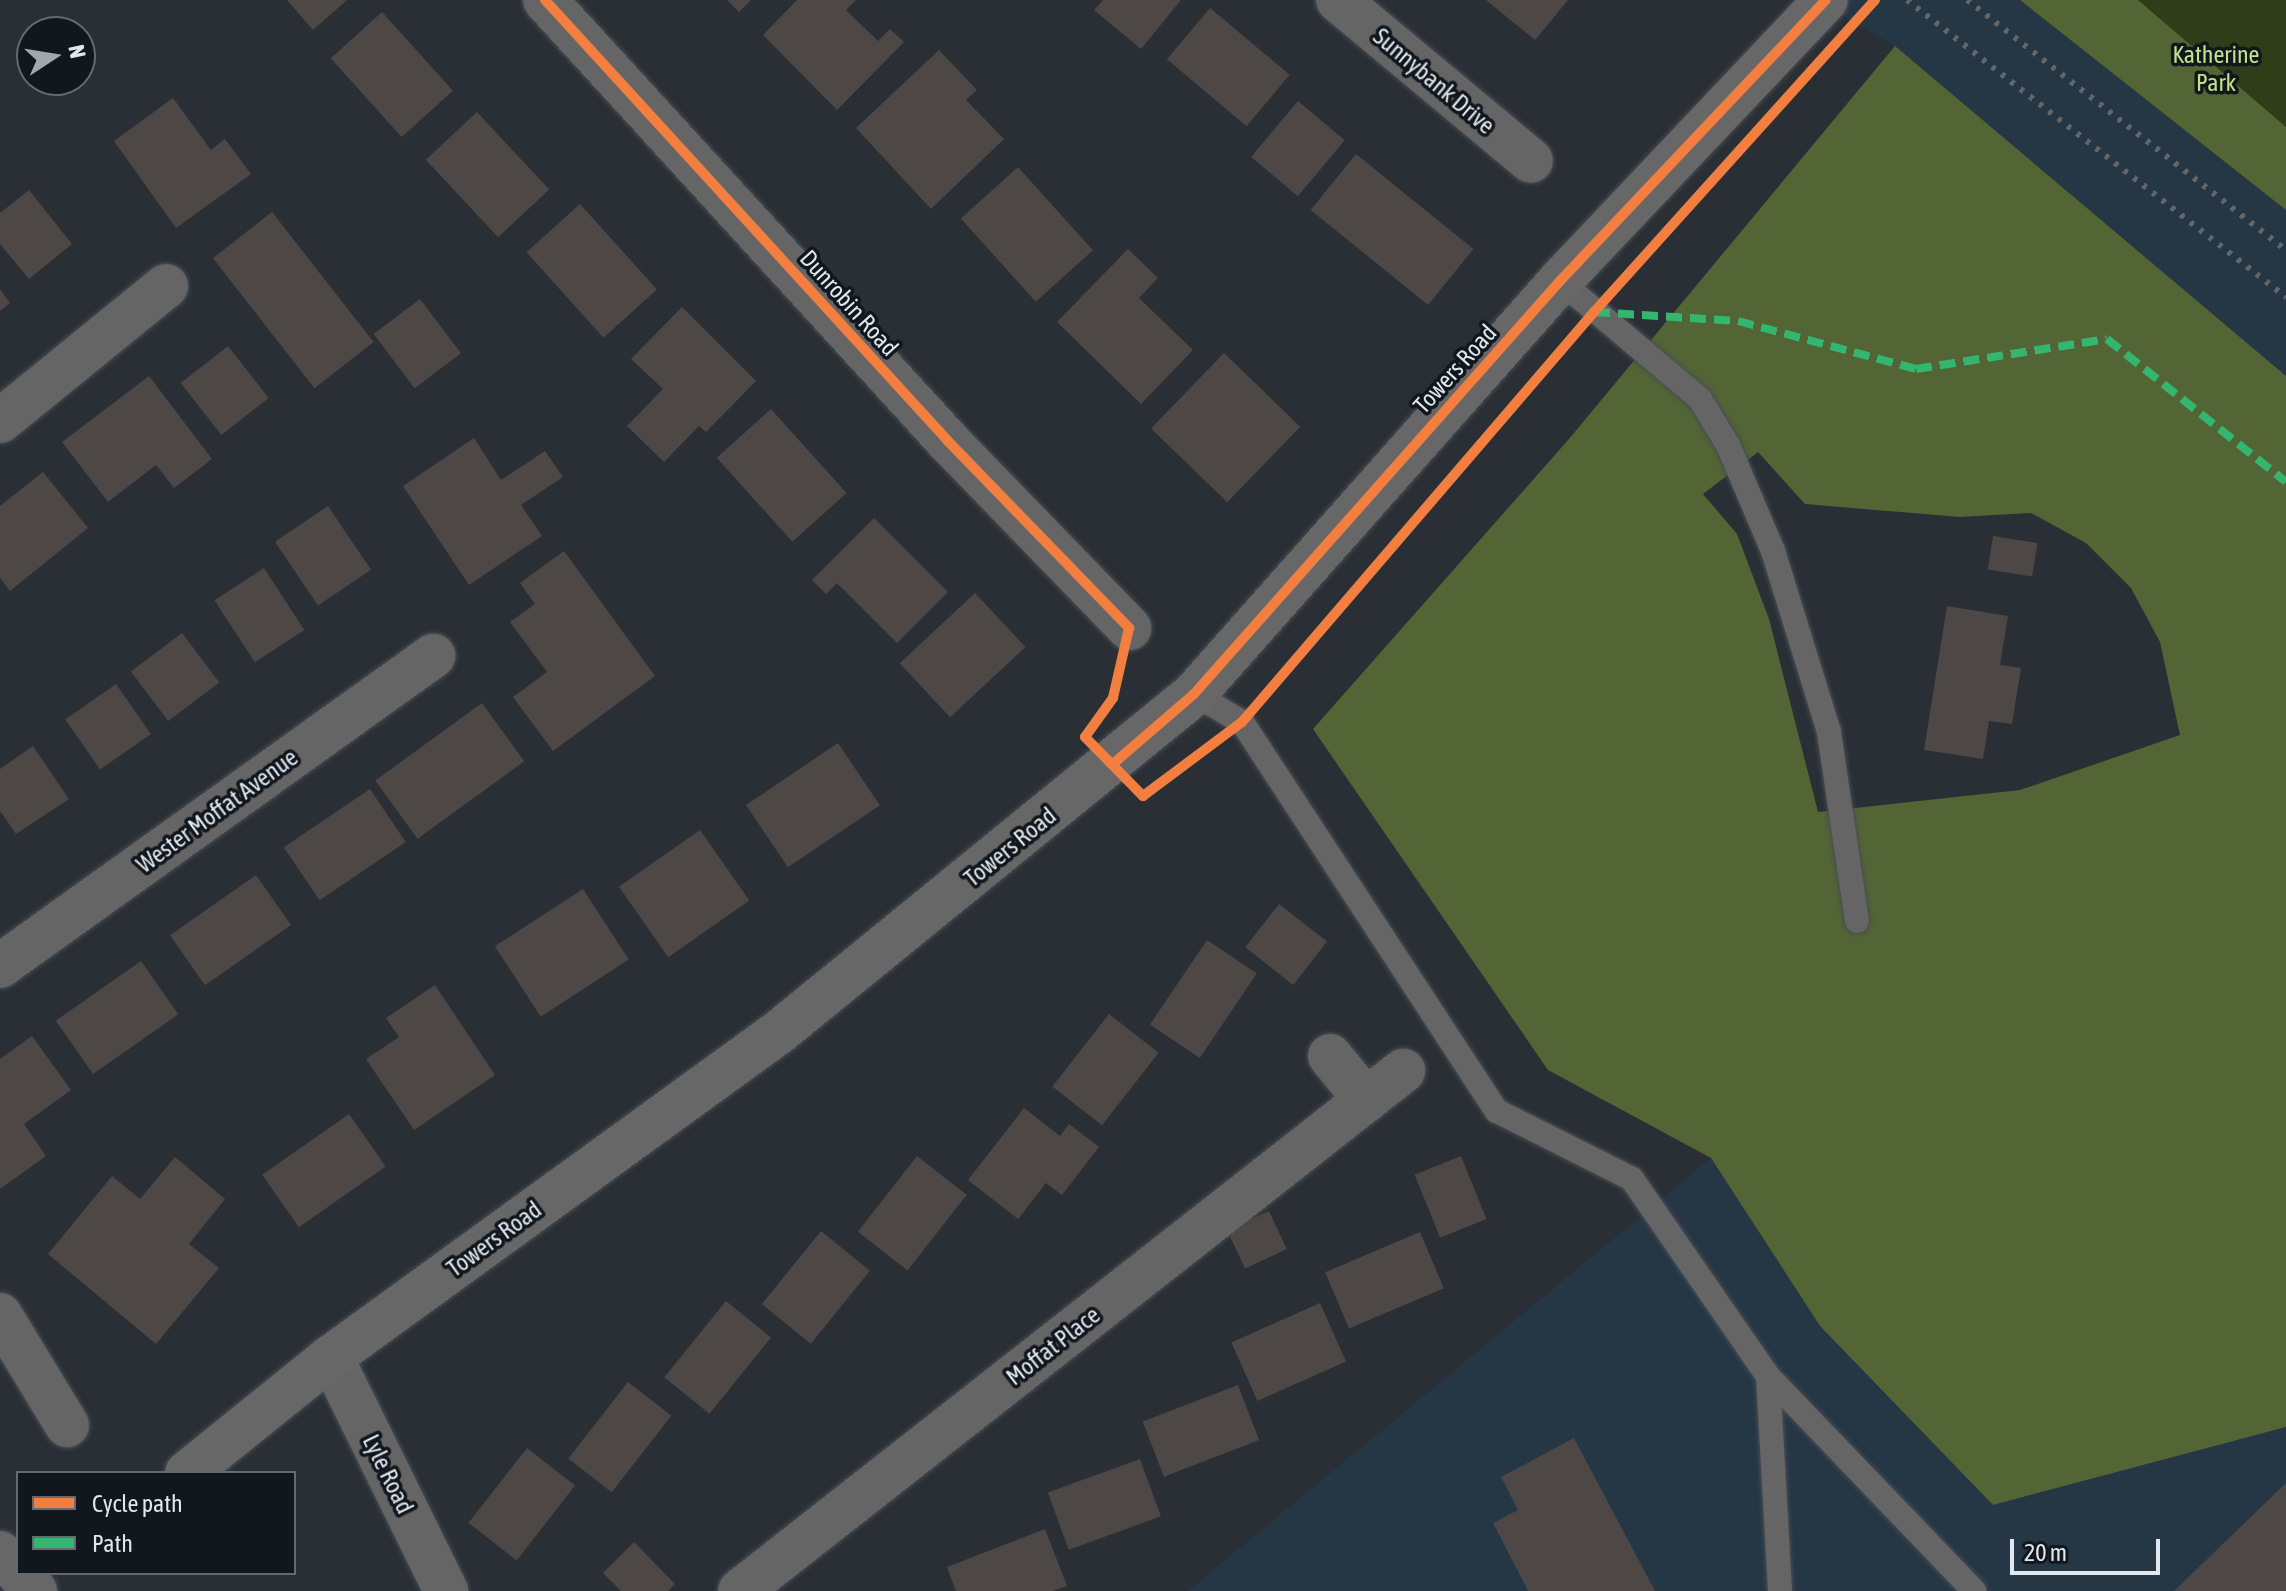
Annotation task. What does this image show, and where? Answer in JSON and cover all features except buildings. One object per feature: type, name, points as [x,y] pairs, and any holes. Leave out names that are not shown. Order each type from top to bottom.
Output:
[{"type":"main road","name":"Towers Road","points":[[189,1471],[331,1357],[779,1032],[1194,694],[1560,281],[1778,55],[1826,0]]},
{"type":"main road","points":[[0,1553],[16,1569]]},
{"type":"main road","points":[[21,1575],[37,1591],[59,1575]]},
{"type":"street","name":"Dunrobin Road","points":[[545,0],[947,440],[1129,628]]},
{"type":"street","name":"Sunnybank Drive","points":[[1338,0],[1531,161]]},
{"type":"street","points":[[0,421],[166,286]]},
{"type":"street","name":"Wester Moffat Avenue","points":[[0,966],[433,656]]},
{"type":"street","points":[[1330,1056],[1366,1100]]},
{"type":"street","name":"Moffat Place","points":[[740,1591],[1403,1071]]},
{"type":"street","points":[[0,1315],[67,1425]]},
{"type":"street","name":"Lyle Road","points":[[331,1357],[446,1591]]},
{"type":"lane","points":[[1560,281],[1700,399],[1728,445],[1773,551],[1829,732],[1857,921]]},
{"type":"lane","points":[[1194,694],[1242,722],[1497,1111],[1632,1179],[1768,1376],[1974,1591]]},
{"type":"lane","points":[[1768,1376],[1780,1591]]},
{"type":"shaded area","points":[[1814,0],[2020,0],[2286,210],[2286,376],[1895,46]]},
{"type":"shaded area","points":[[1711,1158],[1820,1326],[1993,1505],[2286,1427],[2286,1591],[1188,1591]]},
{"type":"green space","name":"Katherine Park","points":[[2020,0],[2286,0],[2286,210]]},
{"type":"green space","name":"Katherine Park","points":[[2020,0],[2138,0],[2286,127],[2286,210]]},
{"type":"green space","points":[[1895,46],[2286,376],[2286,1427],[1993,1505],[1820,1326],[1711,1158],[1548,1070],[1313,729],[1569,439]],"holes":[[[1758,452],[1805,504],[1960,517],[2031,513],[2086,543],[2131,588],[2160,642],[2180,735],[2020,790],[1818,812],[1769,619],[1737,534],[1703,494]]]},
{"type":"railway","points":[[1907,0],[2286,297]]},
{"type":"railway","points":[[1967,0],[2286,250]]},
{"type":"marked path","points":[[1594,312],[1738,321],[1916,369],[2107,339],[2286,482]]},
{"type":"cycle path","points":[[545,0],[947,440],[1129,628],[1113,698],[1085,737],[1143,796],[1242,722],[1594,312],[1875,0]]},
{"type":"cycle path","points":[[1114,763],[1194,694],[1560,281],[1826,0]]}]
